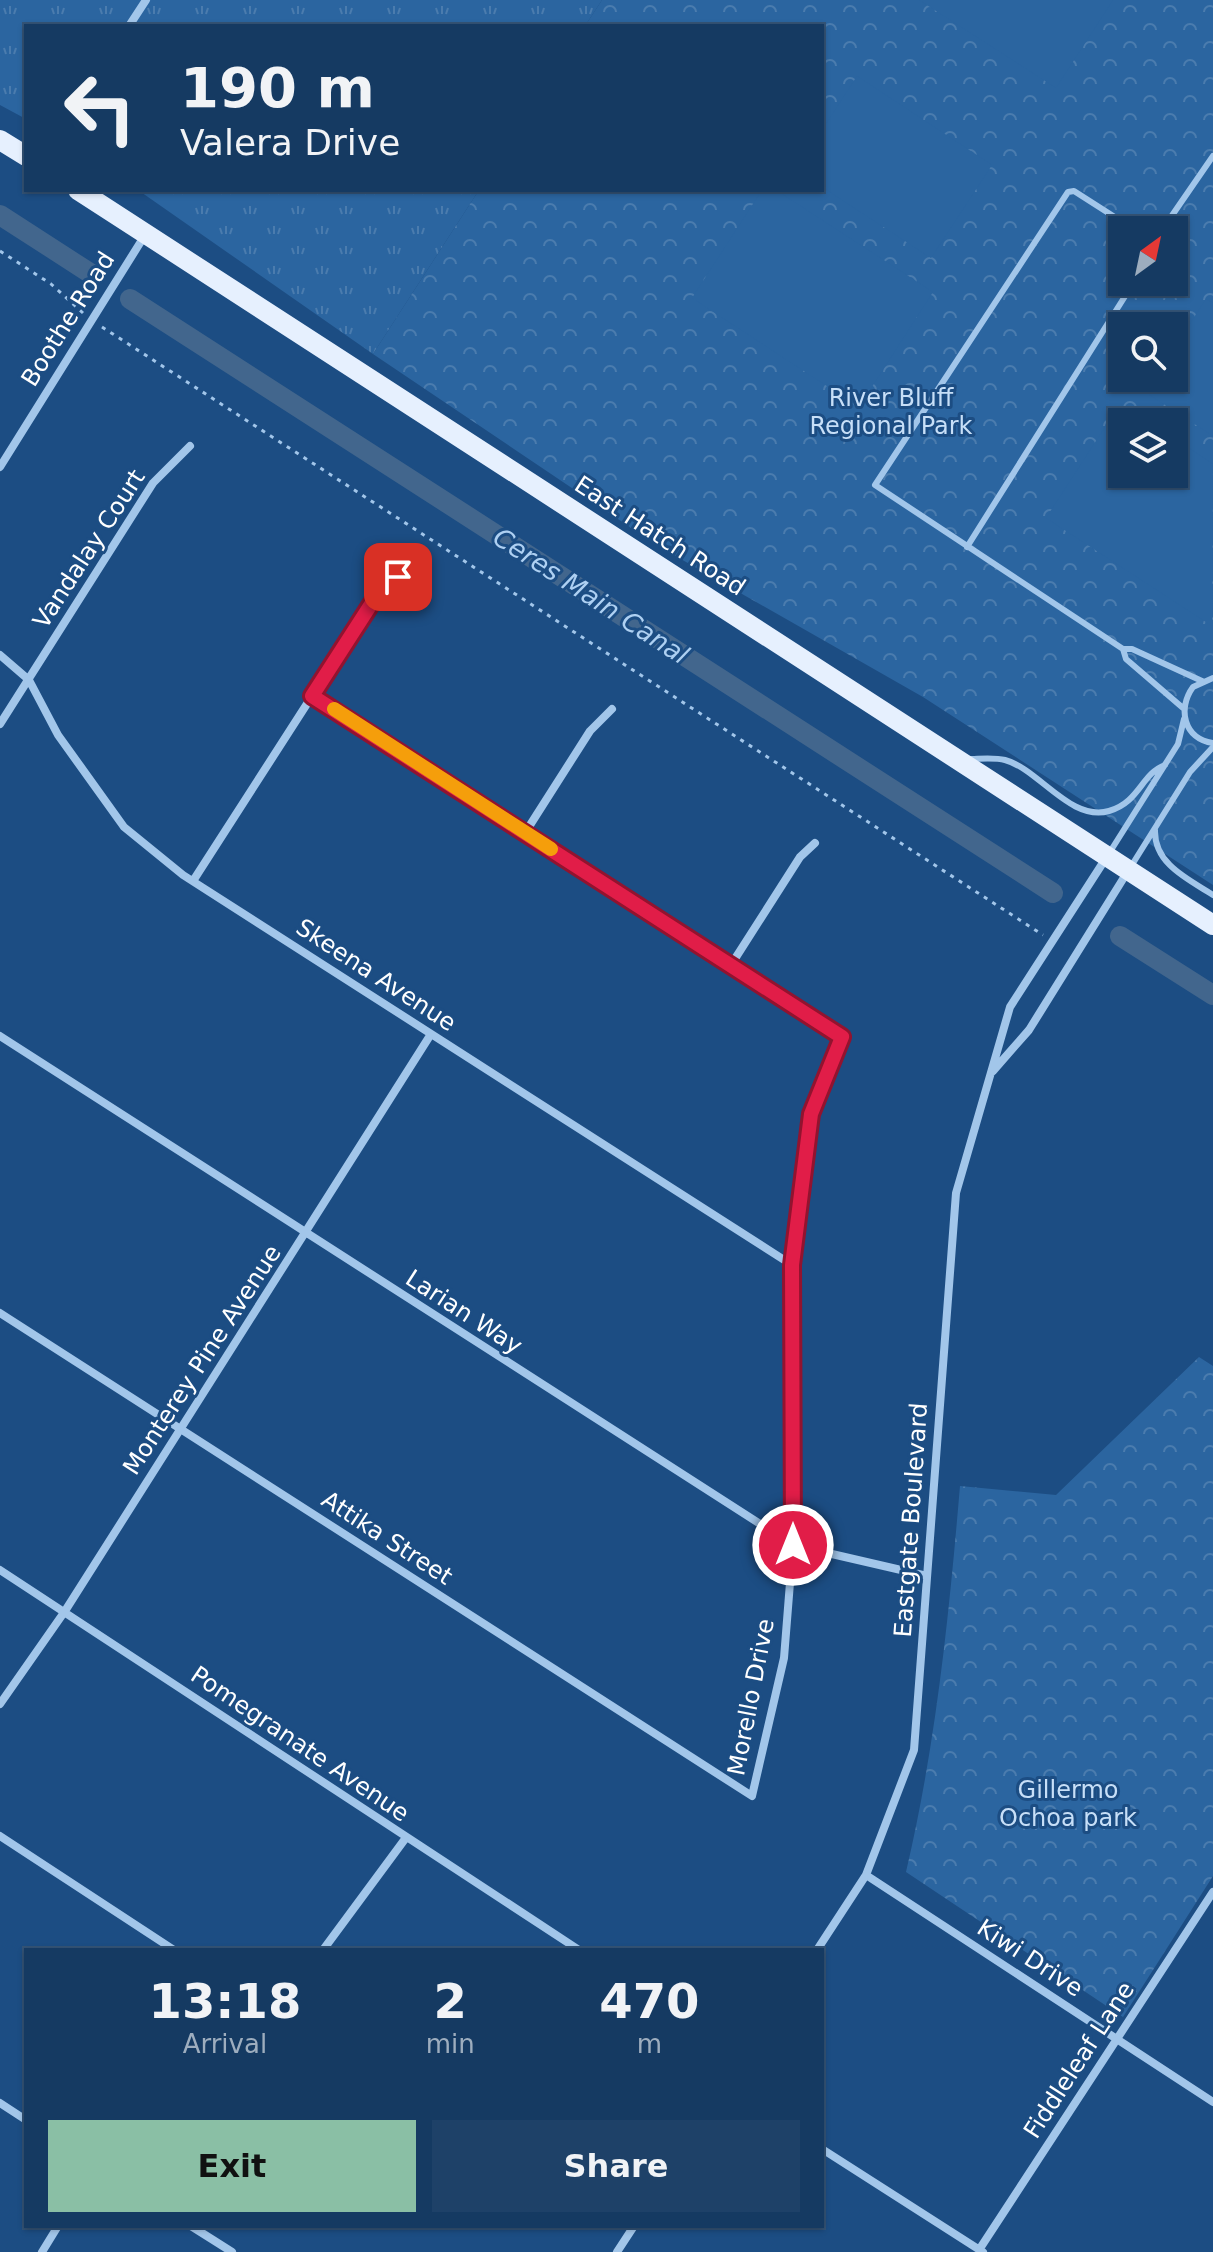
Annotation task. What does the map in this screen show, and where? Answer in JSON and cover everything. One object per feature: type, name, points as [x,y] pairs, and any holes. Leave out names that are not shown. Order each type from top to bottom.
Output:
[{"type":"main road","points":[[0,140],[24,155]]},
{"type":"main road","name":"East Hatch Road","points":[[81,192],[1213,925]]},
{"type":"street","points":[[130,24],[146,0]]},
{"type":"street","name":"Boothe Road","points":[[0,467],[145,234]]},
{"type":"street","name":"Vandalay Court","points":[[0,724],[153,483],[190,446]]},
{"type":"street","points":[[193,881],[377,595],[398,577]]},
{"type":"street","name":"Skeena Avenue","points":[[0,655],[29,680],[58,735],[124,827],[193,881],[792,1265]]},
{"type":"street","points":[[312,696],[731,965],[800,857],[815,843]]},
{"type":"street","points":[[525,833],[590,731],[612,709]]},
{"type":"street","name":"Eastgate Boulevard","points":[[818,1948],[866,1875],[914,1750],[956,1193],[1010,1007],[1106,858]]},
{"type":"street","name":"Eastgate Boulevard","points":[[989,1075],[1029,1030],[1128,871]]},
{"type":"street","name":"Morello Drive","points":[[731,965],[842,1037],[811,1114],[792,1265],[793,1545],[784,1658],[752,1796]]},
{"type":"street","name":"Monterey Pine Avenue","points":[[0,1704],[65,1611],[431,1034]]},
{"type":"street","name":"Larian Way","points":[[0,1036],[793,1545],[927,1576]]},
{"type":"street","name":"Attika Street","points":[[0,1313],[752,1796]]},
{"type":"street","name":"Pomegranate Avenue","points":[[0,1570],[405,1839],[576,1948]]},
{"type":"street","points":[[0,1836],[171,1948]]},
{"type":"street","points":[[324,1948],[405,1839]]},
{"type":"street","name":"Kiwi Drive","points":[[866,1875],[1213,2102]]},
{"type":"street","name":"Fiddleleaf Lane","points":[[981,2251],[1213,1892]]},
{"type":"street","points":[[0,2103],[24,2119]]},
{"type":"street","points":[[824,2150],[981,2251]]},
{"type":"street","points":[[42,2252],[57,2228]]},
{"type":"street","points":[[194,2228],[232,2252]]},
{"type":"street","points":[[617,2252],[633,2228]]},
{"type":"lane","points":[[1172,216],[1213,156]]},
{"type":"lane","points":[[1113,216],[1074,191],[1068,192],[875,483],[876,488],[1123,649],[1132,649],[1202,681]]},
{"type":"lane","points":[[967,547],[1125,296]]},
{"type":"lane","points":[[1123,649],[1126,659],[1183,708]]},
{"type":"lane","points":[[1106,858],[1180,740],[1186,697],[1202,681],[1213,678]]},
{"type":"lane","points":[[1128,871],[1190,772],[1213,745],[1196,737],[1184,719]]},
{"type":"lane","points":[[957,758],[1006,760],[1082,809],[1098,812],[1131,801],[1154,769],[1165,765]]},
{"type":"lane","points":[[1155,828],[1157,846],[1167,864],[1213,895]]},
{"type":"path","points":[[0,251],[51,284],[91,320],[1052,941]]},
{"type":"green space","points":[[0,0],[602,0],[586,24],[24,24],[24,118],[0,105]]},
{"type":"green space","name":"River Bluff Regional Park","points":[[602,0],[1213,0],[1213,885],[923,697],[658,546],[373,354],[478,192],[824,192],[824,24],[586,24]]},
{"type":"green space","points":[[919,0],[1113,0],[1056,88]]},
{"type":"green space","points":[[857,76],[992,165],[931,258],[824,188],[824,127]]},
{"type":"green space","points":[[141,192],[478,192],[373,354]]},
{"type":"green space","points":[[761,192],[779,192],[933,292],[859,407],[692,298]]},
{"type":"green space","points":[[1206,299],[1213,303],[1213,436],[1188,420],[1188,408],[1170,408],[1145,392],[1188,392],[1188,327]]},
{"type":"green space","points":[[1108,422],[1108,488],[1188,488],[1188,447],[1213,464],[1212,626],[1046,518]]},
{"type":"green space","name":"Gillermo Ochoa park","points":[[1199,1357],[1213,1366],[1213,1876],[1123,2017],[906,1872],[926,1776],[940,1680],[960,1486],[1056,1495]]},
{"type":"waterway","name":"Ceres Main Canal","points":[[0,215],[93,275]]},
{"type":"waterway","name":"Ceres Main Canal","points":[[130,299],[1053,893]]},
{"type":"waterway","name":"Ceres Main Canal","points":[[1120,936],[1213,995]]},
{"type":"slow traffic","points":[[334,709],[551,849]]},
{"type":"route","points":[[398,577],[377,595],[312,696],[842,1037],[811,1114],[792,1265],[793,1545]]}]
